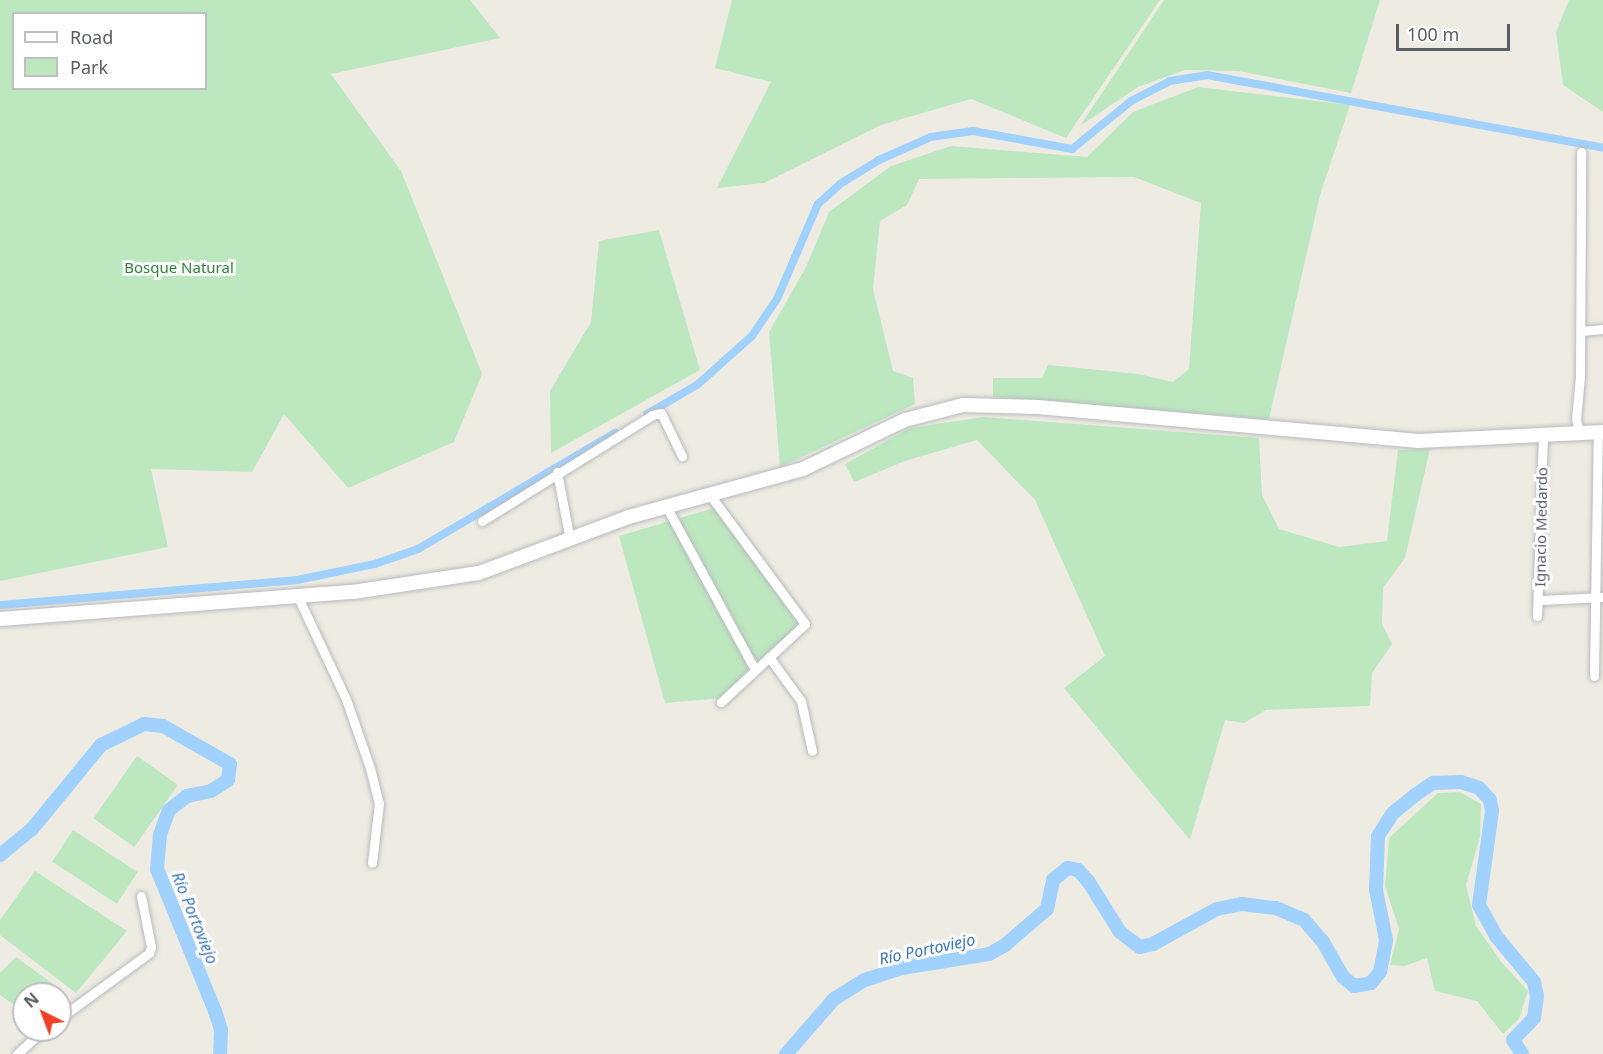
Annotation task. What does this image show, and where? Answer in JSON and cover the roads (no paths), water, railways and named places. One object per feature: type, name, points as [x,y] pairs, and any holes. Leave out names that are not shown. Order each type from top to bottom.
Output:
[{"type":"street","points":[[1580,435],[1576,419],[1581,331],[1581,152]]},
{"type":"street","points":[[1581,331],[1603,329]]},
{"type":"street","points":[[0,619],[438,582],[479,573],[666,506],[802,469],[905,420],[963,405],[1038,407],[1418,441],[1580,435],[1601,432],[1599,597],[1594,676]]},
{"type":"street","points":[[482,521],[634,425],[661,413],[682,456]]},
{"type":"street","name":"Ignacio Medardo","points":[[1537,616],[1540,600],[1543,436]]},
{"type":"street","points":[[557,472],[570,540]]},
{"type":"street","points":[[711,495],[805,624],[754,668],[720,702]]},
{"type":"street","points":[[666,506],[754,668]]},
{"type":"street","points":[[297,595],[346,699],[370,768],[379,803],[372,863]]},
{"type":"street","points":[[1540,600],[1599,597]]},
{"type":"street","points":[[769,657],[801,701],[812,751]]},
{"type":"street","points":[[72,1009],[149,953],[151,947],[141,896]]},
{"type":"street","points":[[17,1054],[30,1042]]},
{"type":"waterway","points":[[647,414],[697,385],[752,336],[777,299],[818,204],[840,184],[879,160],[931,137],[973,131],[1072,149],[1131,101],[1170,81],[1207,75],[1603,148]]},
{"type":"waterway","points":[[0,605],[297,580],[375,564],[418,549],[615,433]]},
{"type":"waterway","name":"Río Portoviejo","points":[[0,855],[32,829],[101,745],[144,724],[163,726],[230,764],[228,780],[211,791],[187,796],[169,810],[160,835],[157,869],[215,1011],[221,1029],[220,1054]]},
{"type":"waterway","name":"Río Portoviejo","points":[[786,1054],[834,999],[865,980],[902,968],[989,954],[1005,945],[1047,909],[1053,880],[1068,868],[1078,870],[1088,881],[1120,932],[1140,947],[1153,944],[1217,909],[1242,904],[1276,908],[1304,920],[1323,942],[1343,977],[1354,986],[1371,983],[1380,972],[1386,940],[1376,890],[1378,836],[1393,813],[1433,783],[1461,782],[1479,788],[1490,800],[1492,811],[1479,905],[1496,936],[1534,982],[1537,996],[1534,1018],[1513,1040],[1522,1054]]},
{"type":"park label","name":"Bosque Natural","points":[[179,268]]}]
